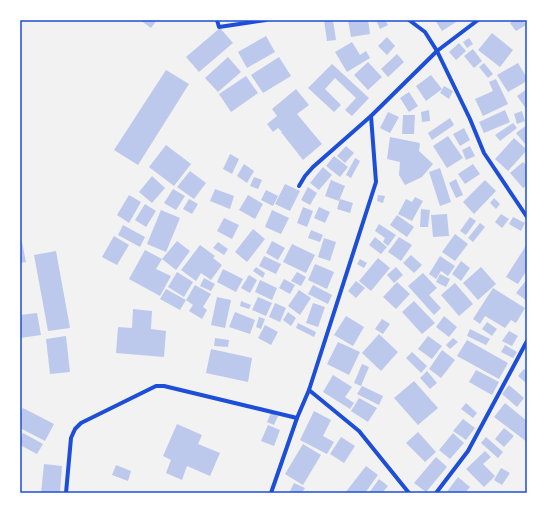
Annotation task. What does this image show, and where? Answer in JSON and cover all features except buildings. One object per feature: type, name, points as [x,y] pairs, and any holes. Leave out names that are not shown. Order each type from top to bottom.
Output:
[{"type":"street","points":[[217,20],[218,27],[266,20]]},
{"type":"street","points":[[409,20],[425,32],[437,50],[470,119],[484,153],[527,217]]},
{"type":"street","points":[[299,186],[313,167],[371,116],[437,50],[478,20]]},
{"type":"street","points":[[271,493],[308,390],[376,182],[371,116]]},
{"type":"street","points":[[436,493],[468,451],[527,340]]},
{"type":"street","points":[[66,493],[71,438],[75,429],[81,423],[156,386],[164,386],[297,418]]},
{"type":"street","points":[[308,390],[359,431],[409,493]]}]
